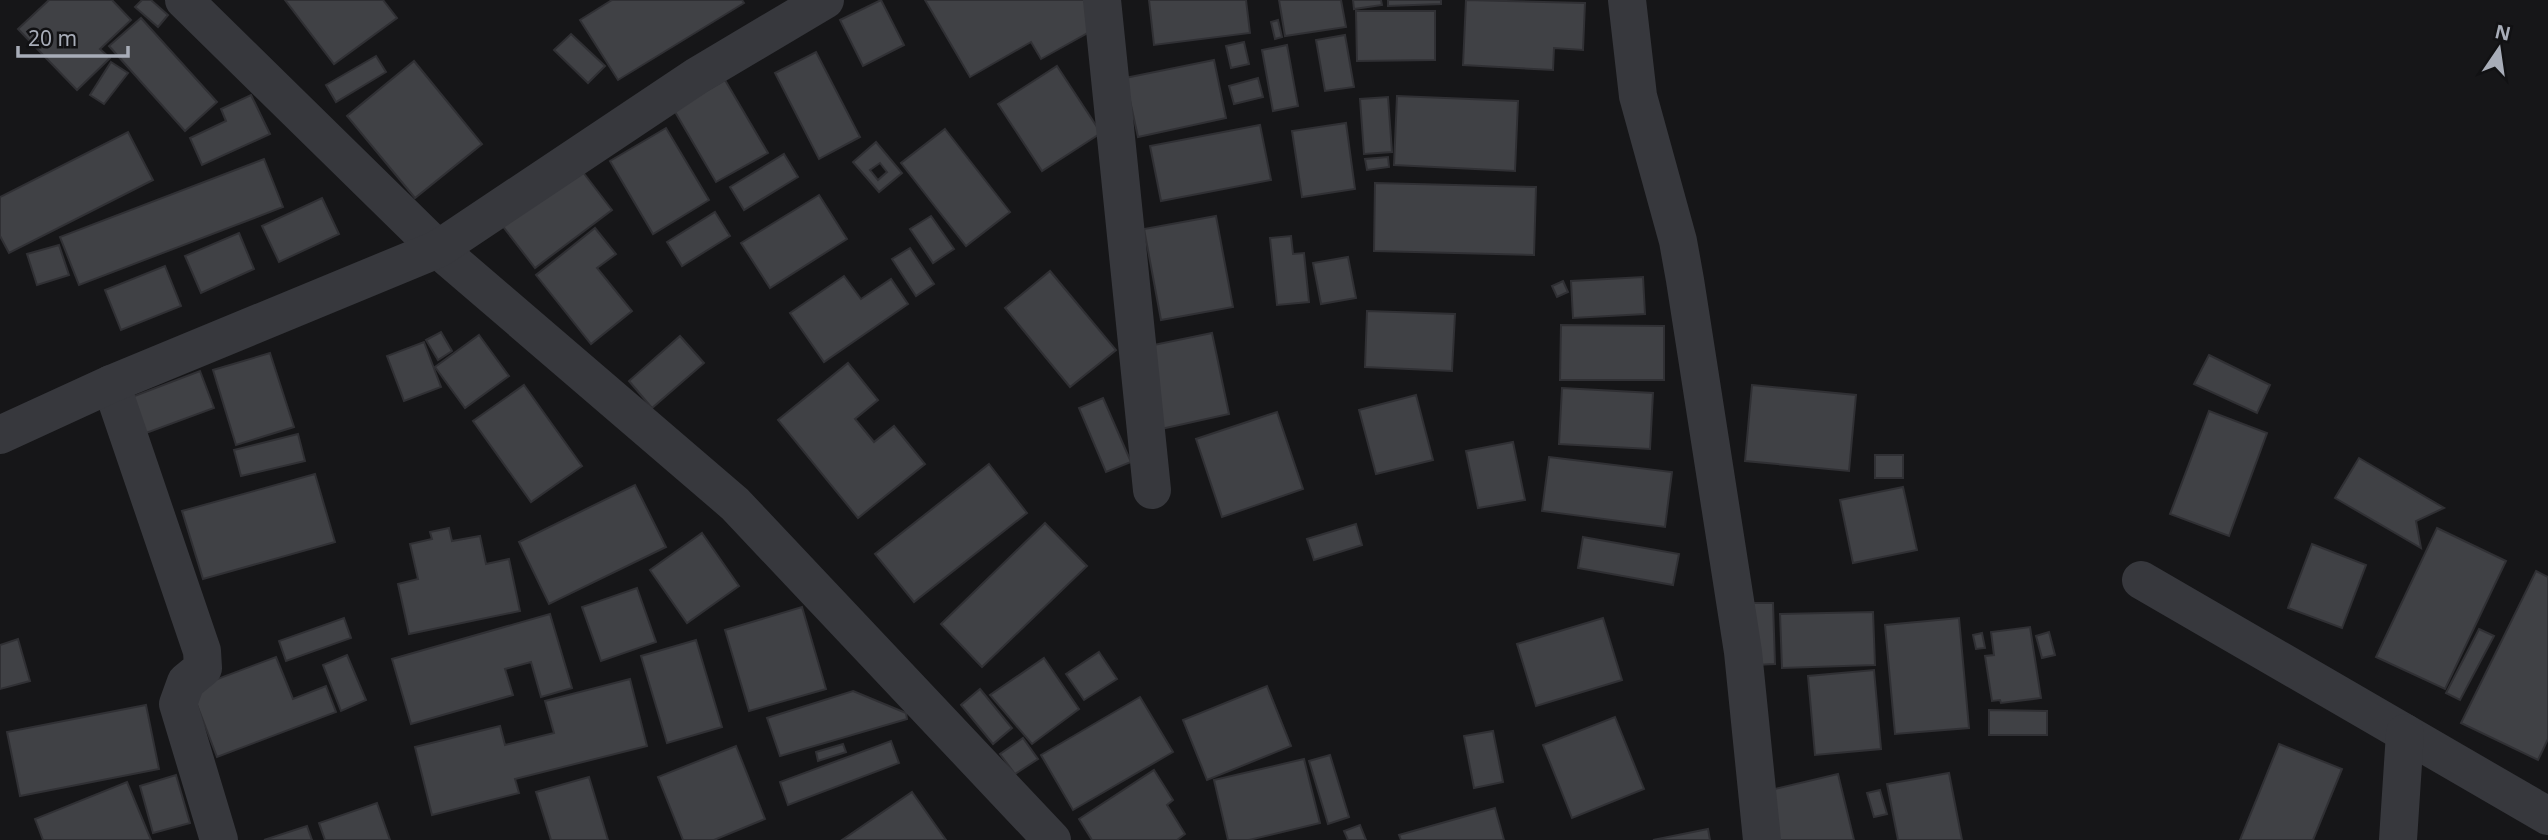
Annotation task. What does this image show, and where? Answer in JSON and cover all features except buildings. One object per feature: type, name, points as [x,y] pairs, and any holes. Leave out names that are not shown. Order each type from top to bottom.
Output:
[{"type":"street","points":[[184,0],[438,249],[735,504],[1052,840]]},
{"type":"street","points":[[0,435],[111,384],[438,249],[697,76],[825,0]]},
{"type":"street","points":[[1102,0],[1152,490]]},
{"type":"street","points":[[1627,0],[1638,96],[1678,241],[1685,280],[1743,652],[1762,840]]},
{"type":"street","points":[[111,384],[202,651],[202,668],[186,682],[178,704],[219,840]]},
{"type":"street","points":[[2141,580],[2548,816]]},
{"type":"street","points":[[2398,840],[2405,733]]}]
